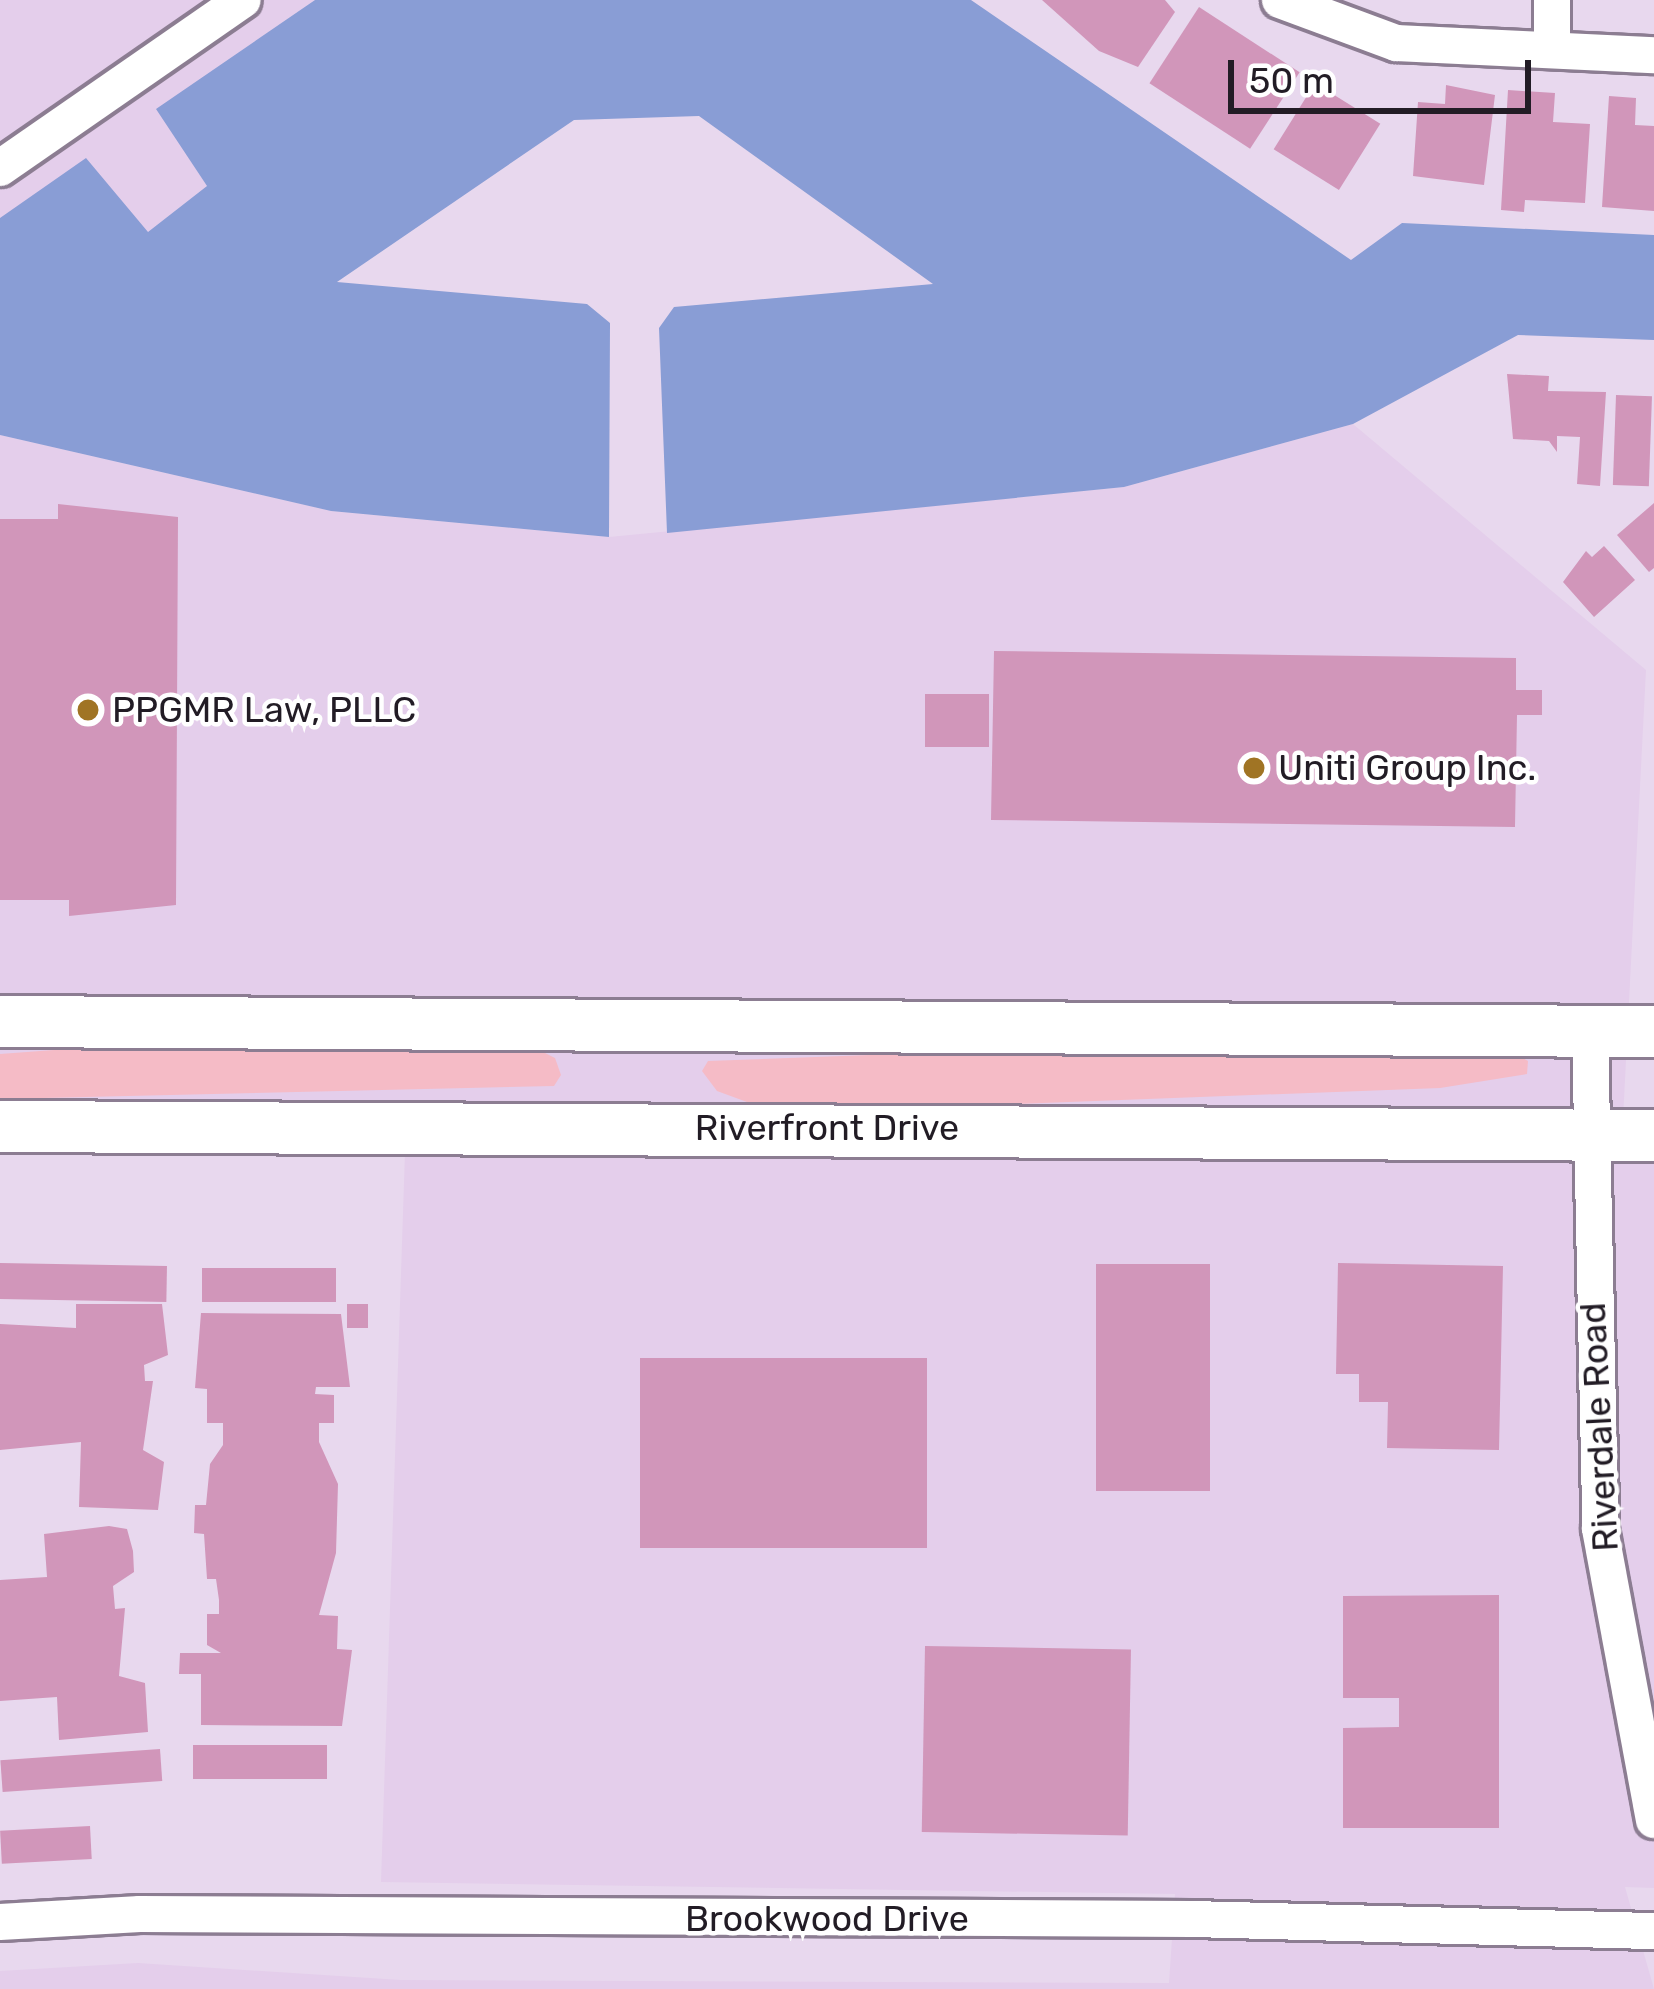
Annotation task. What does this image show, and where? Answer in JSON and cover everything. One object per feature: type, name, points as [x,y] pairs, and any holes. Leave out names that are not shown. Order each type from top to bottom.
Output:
[{"type":"street","points":[[0,168],[243,0]]},
{"type":"street","points":[[1280,0],[1396,43],[1654,56]]},
{"type":"street","points":[[1552,0],[1552,50]]},
{"type":"street","points":[[0,1021],[1654,1030]]},
{"type":"street","name":"Riverdale Road","points":[[1590,1030],[1588,1137],[1600,1528],[1654,1820]]},
{"type":"street","name":"Riverfront Drive","points":[[0,1126],[1654,1136]]},
{"type":"street","name":"Brookwood Drive","points":[[0,1922],[140,1913],[1192,1919],[1654,1931]]},
{"type":"shaded area","points":[[0,0],[315,0],[157,109],[207,186],[147,233],[0,218]]},
{"type":"shaded area","points":[[1353,424],[1646,670],[1621,1158],[1654,1158],[1654,1888],[1625,1887],[1654,1989],[0,1989],[0,1971],[138,1963],[401,1980],[1169,1983],[1175,1894],[381,1882],[405,1152],[0,1147],[0,435],[331,511],[609,537],[1124,487]]},
{"type":"shaded area","points":[[216,1038],[529,1045],[555,1058],[561,1075],[554,1086],[0,1099],[0,1054]]},
{"type":"shaded area","points":[[1164,1044],[1511,1051],[1528,1061],[1527,1074],[1440,1088],[965,1106],[747,1102],[717,1091],[702,1071],[708,1061]]},
{"type":"water","points":[[315,0],[971,0],[1351,260],[1402,223],[1654,235],[1654,340],[1518,335],[1353,424],[1124,487],[667,533],[659,328],[674,307],[933,284],[699,116],[574,120],[337,282],[587,304],[610,323],[609,537],[331,511],[0,435],[0,218],[86,158],[148,232],[207,186],[156,109]]},
{"type":"building","points":[[1042,0],[1165,0],[1175,12],[1138,67],[1099,51]]},
{"type":"building","points":[[1199,7],[1300,72],[1250,149],[1149,83]]},
{"type":"building","points":[[1315,83],[1380,124],[1339,190],[1274,149]]},
{"type":"building","points":[[1446,85],[1495,95],[1484,185],[1413,176],[1418,102],[1445,104]]},
{"type":"building","points":[[1508,90],[1555,93],[1553,122],[1590,124],[1585,203],[1525,200],[1524,212],[1501,210]]},
{"type":"building","points":[[1609,96],[1636,98],[1635,125],[1654,126],[1654,211],[1602,207]]},
{"type":"building","points":[[1507,374],[1549,376],[1548,391],[1606,392],[1600,486],[1577,484],[1580,437],[1557,436],[1557,452],[1549,441],[1513,439]]},
{"type":"building","points":[[1616,395],[1652,396],[1649,486],[1613,485]]},
{"type":"building","points":[[1654,503],[1654,568],[1649,572],[1617,535]]},
{"type":"building","name":"PPGMR Law, PLLC","points":[[58,504],[178,517],[176,905],[69,916],[69,900],[0,900],[0,519],[58,519]]},
{"type":"building","points":[[1604,546],[1635,580],[1594,617],[1563,582],[1586,551],[1592,557]]},
{"type":"building","name":"Uniti Group Inc.","points":[[994,651],[1516,658],[1516,690],[1542,690],[1542,715],[1517,715],[1515,827],[991,820]]},
{"type":"building","points":[[925,694],[989,694],[989,747],[925,747]]},
{"type":"building","points":[[0,1263],[167,1266],[166,1302],[0,1299]]},
{"type":"building","points":[[1338,1263],[1503,1266],[1499,1450],[1387,1448],[1388,1402],[1359,1402],[1359,1374],[1336,1374]]},
{"type":"building","points":[[1096,1264],[1210,1264],[1210,1491],[1096,1491]]},
{"type":"building","points":[[202,1268],[336,1268],[336,1302],[202,1302]]},
{"type":"building","points":[[76,1304],[162,1304],[168,1355],[144,1365],[145,1381],[153,1381],[143,1450],[164,1462],[158,1510],[79,1507],[81,1442],[0,1450],[0,1324],[76,1328]]},
{"type":"building","points":[[347,1304],[368,1304],[368,1328],[347,1328]]},
{"type":"building","points":[[201,1313],[341,1314],[350,1387],[316,1387],[315,1394],[334,1395],[334,1423],[319,1423],[319,1442],[338,1484],[336,1553],[319,1615],[338,1616],[337,1649],[352,1650],[342,1726],[201,1725],[201,1674],[179,1674],[180,1653],[221,1653],[207,1645],[207,1614],[219,1614],[219,1600],[216,1579],[207,1579],[204,1534],[194,1533],[195,1505],[206,1505],[210,1464],[223,1445],[223,1423],[207,1423],[207,1389],[195,1388]]},
{"type":"building","points":[[640,1358],[927,1358],[927,1548],[640,1548]]},
{"type":"building","points":[[109,1526],[127,1529],[133,1551],[134,1572],[113,1586],[115,1609],[125,1608],[119,1676],[145,1683],[148,1732],[59,1740],[57,1697],[0,1701],[0,1580],[47,1577],[44,1534]]},
{"type":"building","points":[[1499,1595],[1499,1828],[1343,1828],[1343,1728],[1399,1727],[1399,1698],[1343,1698],[1343,1596]]},
{"type":"building","points":[[925,1646],[1131,1650],[1128,1836],[922,1832]]},
{"type":"building","points":[[193,1745],[327,1745],[327,1779],[193,1779]]},
{"type":"building","points":[[160,1749],[162,1781],[3,1792],[0,1760]]},
{"type":"building","points":[[90,1826],[92,1859],[2,1864],[0,1831]]},
{"type":"place","name":"PPGMR Law, PLLC","points":[[88,710]]},
{"type":"place","name":"Uniti Group Inc.","points":[[1254,768]]}]
